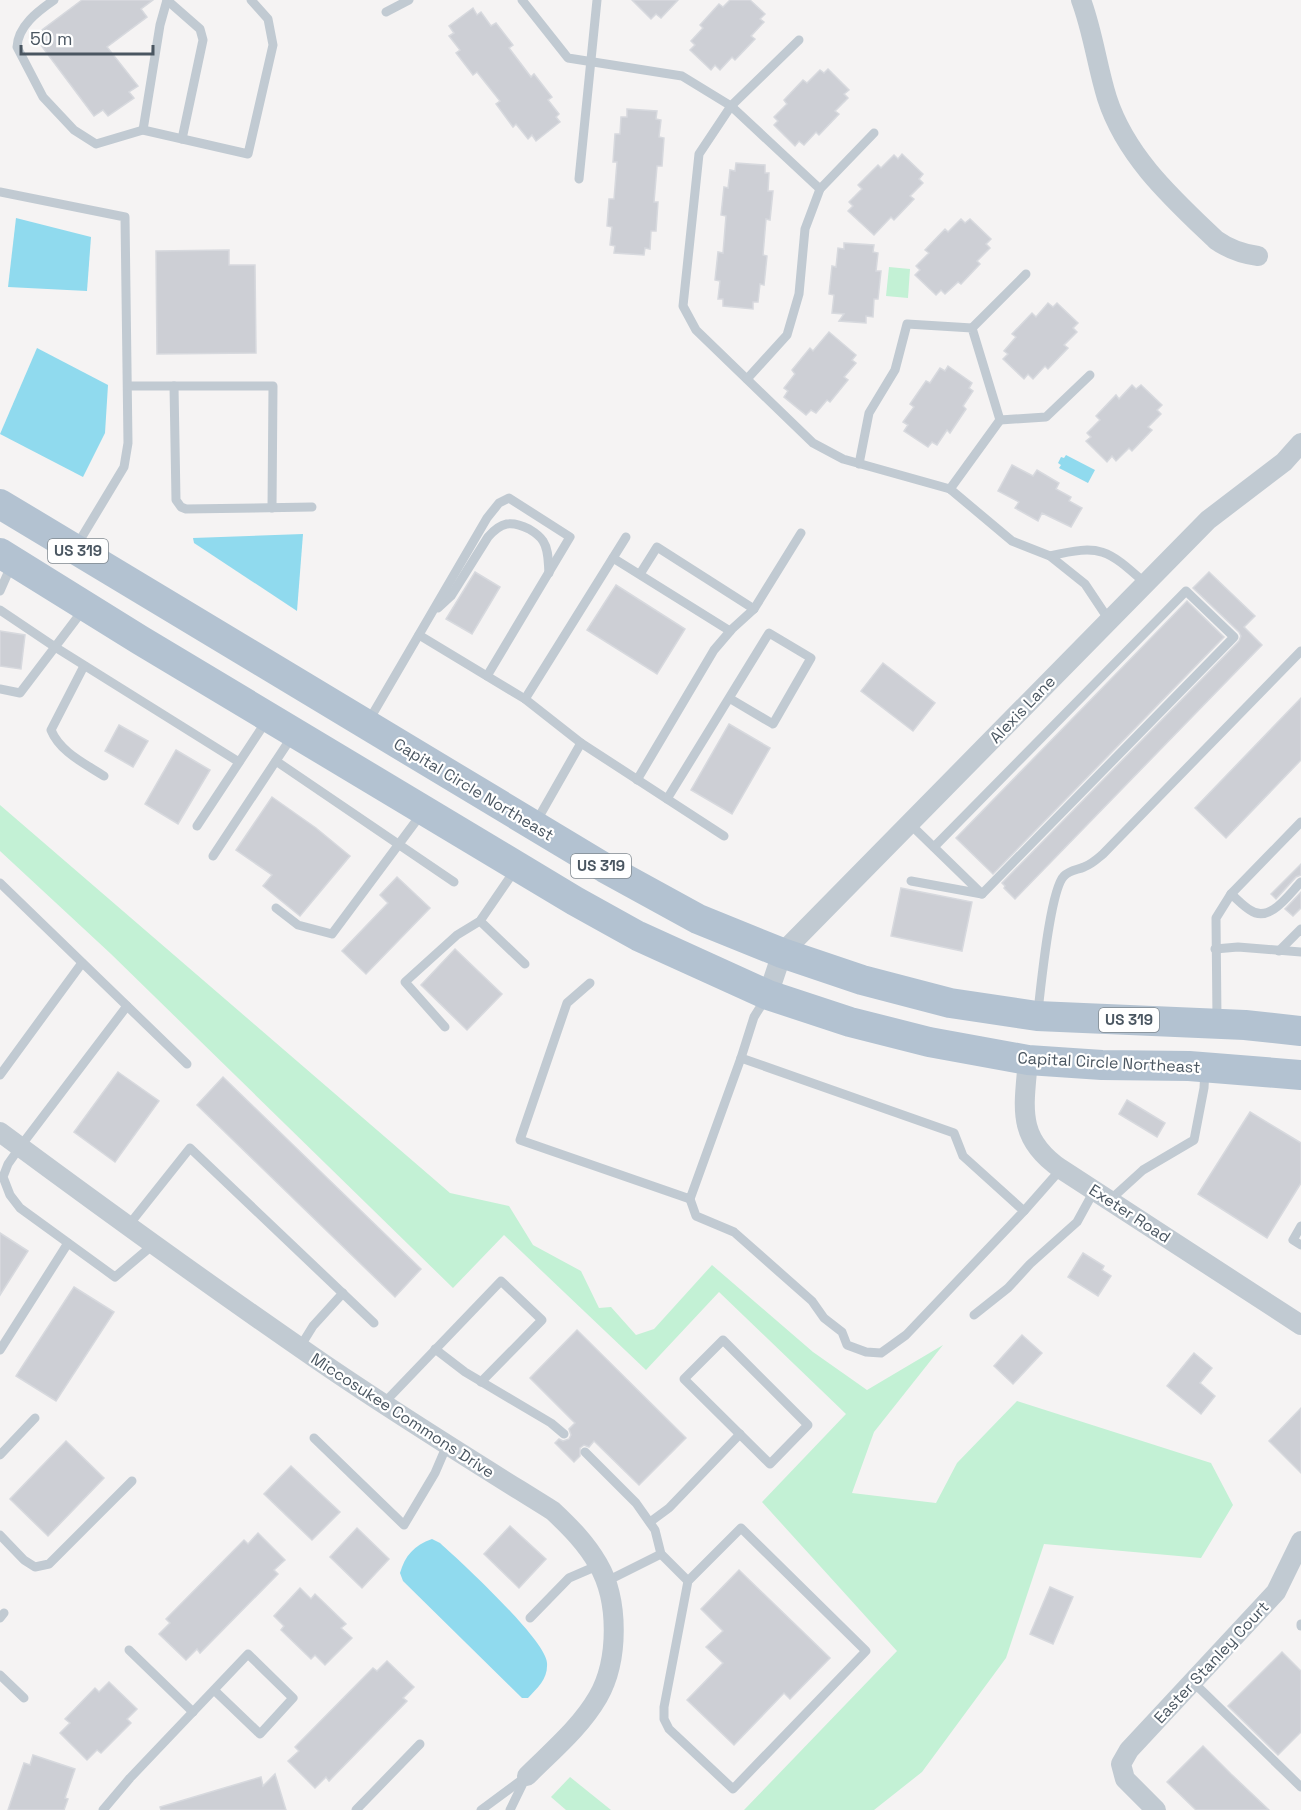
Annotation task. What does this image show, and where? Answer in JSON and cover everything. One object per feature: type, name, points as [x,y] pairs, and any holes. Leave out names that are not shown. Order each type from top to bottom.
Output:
[{"type":"main road","name":"Capital Circle Northeast","points":[[0,504],[614,874],[698,919],[782,953],[862,980],[950,1003],[1037,1017],[1217,1024],[1301,1031]]},
{"type":"main road","name":"Capital Circle Northeast","points":[[7,557],[517,867],[638,936],[768,995],[850,1022],[919,1040],[1028,1060],[1102,1065],[1205,1067],[1301,1075]]},
{"type":"main road","points":[[268,717],[295,680]]},
{"type":"main road","points":[[517,867],[534,826]]},
{"type":"main road","points":[[1028,1060],[1037,1017]]},
{"type":"street","points":[[1081,0],[1108,99],[1132,149],[1152,176],[1216,240],[1226,248],[1258,256]]},
{"type":"street","name":"Alexis Lane","points":[[768,995],[782,953],[1208,520],[1284,462],[1301,443]]},
{"type":"street","name":"Exeter Road","points":[[1028,1060],[1024,1109],[1028,1132],[1039,1150],[1061,1168],[1301,1325]]},
{"type":"street","name":"Miccosukee Commons Drive","points":[[0,1132],[128,1226],[300,1347],[383,1404],[553,1511],[572,1529],[602,1573],[612,1612],[613,1641],[610,1666],[599,1696],[582,1720],[562,1743],[527,1776]]},
{"type":"street","name":"Easter Stanley Court","points":[[1156,1810],[1125,1779],[1121,1764],[1129,1750],[1276,1592],[1301,1541]]},
{"type":"lane","points":[[54,0],[27,23],[17,38],[17,47],[43,97],[74,130],[96,144],[143,130],[248,154],[273,45],[268,19],[251,0]]},
{"type":"lane","points":[[143,130],[160,25],[167,0],[200,29],[203,40],[183,139]]},
{"type":"lane","points":[[386,12],[409,0]]},
{"type":"lane","points":[[522,0],[568,58],[682,76],[731,106],[820,189]]},
{"type":"lane","points":[[579,179],[597,0]]},
{"type":"lane","points":[[799,40],[731,106],[699,154],[683,306],[696,330],[813,443],[843,459],[950,489],[1012,541],[1050,556],[1085,584],[1109,620]]},
{"type":"lane","points":[[747,379],[787,335],[799,294],[805,229],[820,189],[874,133]]},
{"type":"lane","points":[[0,192],[125,217],[128,443],[124,467],[74,549]]},
{"type":"lane","points":[[859,464],[869,413],[895,370],[907,324],[972,328],[1026,274]]},
{"type":"lane","points":[[972,328],[1000,420]]},
{"type":"lane","points":[[1000,420],[1046,417],[1090,375]]},
{"type":"lane","points":[[128,386],[273,386],[272,508]]},
{"type":"lane","points":[[174,386],[176,500],[181,507],[186,509],[312,507]]},
{"type":"lane","points":[[950,489],[1000,420]]},
{"type":"lane","points":[[367,724],[487,518],[499,503],[509,498],[570,537],[487,676]]},
{"type":"lane","points":[[431,614],[451,596],[488,537],[504,524],[516,523],[534,532],[543,540],[548,553],[549,573]]},
{"type":"lane","points":[[637,780],[714,650],[730,631],[754,609],[801,533]]},
{"type":"lane","points":[[525,699],[626,537]]},
{"type":"lane","points":[[640,574],[657,547],[754,609]]},
{"type":"lane","points":[[1050,556],[1079,549],[1099,550],[1112,555],[1145,583]]},
{"type":"lane","points":[[0,591],[7,557]]},
{"type":"lane","points":[[613,558],[730,631]]},
{"type":"lane","points":[[934,848],[1186,591],[1234,637],[982,894]]},
{"type":"lane","points":[[0,688],[20,693],[86,607]]},
{"type":"lane","points":[[0,610],[84,666],[239,762]]},
{"type":"lane","points":[[667,800],[729,698],[769,633],[812,658],[773,724],[729,698]]},
{"type":"lane","points":[[418,635],[525,699],[581,743],[724,836]]},
{"type":"lane","points":[[1037,1017],[1057,885],[1072,870],[1082,868],[1103,854],[1301,651]]},
{"type":"lane","points":[[84,666],[51,730],[55,741],[63,749],[104,776]]},
{"type":"lane","points":[[197,826],[268,717]]},
{"type":"lane","points":[[213,856],[294,733]]},
{"type":"lane","points":[[534,826],[581,743]]},
{"type":"lane","points":[[276,761],[454,882]]},
{"type":"lane","points":[[276,908],[298,925],[332,934],[424,811]]},
{"type":"lane","points":[[1217,1024],[1216,918],[1232,894],[1301,822]]},
{"type":"lane","points":[[910,824],[982,894]]},
{"type":"lane","points":[[445,1027],[405,982],[457,935],[480,921],[517,867]]},
{"type":"lane","points":[[911,881],[982,894]]},
{"type":"lane","points":[[1232,894],[1252,912],[1262,915],[1272,911],[1301,882]]},
{"type":"lane","points":[[0,883],[187,1064]]},
{"type":"lane","points":[[480,921],[525,964]]},
{"type":"lane","points":[[1279,951],[1301,929]]},
{"type":"lane","points":[[1215,949],[1238,947],[1301,952]]},
{"type":"lane","points":[[0,1075],[82,963]]},
{"type":"lane","points":[[590,983],[567,1003],[520,1140],[690,1198]]},
{"type":"lane","points":[[768,995],[754,1017],[690,1198],[696,1216],[734,1232],[812,1301],[824,1318],[842,1332],[847,1345],[866,1352],[881,1353],[906,1335],[1024,1211],[1061,1168]]},
{"type":"lane","points":[[127,1006],[20,1147],[8,1164],[3,1177],[10,1195],[20,1208],[115,1277],[154,1244]]},
{"type":"lane","points":[[741,1058],[954,1133],[963,1156],[1024,1211]]},
{"type":"lane","points":[[974,1315],[1008,1288],[1103,1195],[1194,1140],[1204,1088],[1205,1067]]},
{"type":"lane","points":[[128,1226],[190,1148],[374,1323]]},
{"type":"lane","points":[[1301,1227],[1293,1240],[1301,1245]]},
{"type":"lane","points":[[0,1350],[68,1243]]},
{"type":"lane","points":[[383,1404],[501,1281],[542,1320],[481,1382]]},
{"type":"lane","points":[[300,1347],[313,1326],[343,1293]]},
{"type":"lane","points":[[723,1340],[808,1425],[770,1464],[740,1434],[684,1378],[723,1340]]},
{"type":"lane","points":[[435,1349],[465,1372],[551,1423],[564,1434]]},
{"type":"lane","points":[[0,1455],[35,1418]]},
{"type":"lane","points":[[650,1522],[669,1509],[740,1434]]},
{"type":"lane","points":[[314,1438],[404,1525],[435,1473],[447,1445]]},
{"type":"lane","points":[[585,1452],[636,1503],[655,1530],[661,1554],[688,1581]]},
{"type":"lane","points":[[0,1535],[24,1560],[35,1567],[49,1564],[132,1481]]},
{"type":"lane","points":[[741,1528],[866,1651],[733,1788],[669,1729],[664,1719],[664,1707],[688,1581],[741,1528]]},
{"type":"lane","points":[[530,1618],[569,1578],[602,1573],[661,1554]]},
{"type":"lane","points":[[129,1650],[193,1712]]},
{"type":"lane","points":[[103,1810],[130,1778],[248,1654],[293,1698],[260,1734],[214,1690]]},
{"type":"lane","points":[[0,1675],[24,1698]]},
{"type":"lane","points":[[1193,1682],[1301,1787]]},
{"type":"lane","points":[[356,1810],[420,1744]]},
{"type":"lane","points":[[1293,1779],[1301,1771]]},
{"type":"lane","points":[[481,1810],[527,1776]]},
{"type":"lane","points":[[510,1810],[527,1776]]},
{"type":"green space","points":[[889,267],[910,269],[908,298],[886,296]]},
{"type":"green space","points":[[0,805],[450,1193],[509,1206],[533,1245],[581,1271],[599,1308],[611,1307],[636,1335],[654,1329],[712,1265],[813,1352],[867,1390],[943,1345],[874,1432],[852,1493],[936,1503],[957,1463],[1017,1401],[1211,1463],[1233,1505],[1201,1558],[1044,1544],[1006,1658],[922,1772],[874,1810],[744,1810],[897,1651],[762,1502],[846,1414],[719,1292],[646,1370],[504,1235],[453,1288],[111,954],[0,851]]},
{"type":"green space","points":[[570,1777],[611,1810],[566,1810],[551,1797]]},
{"type":"water","points":[[16,218],[91,237],[87,291],[8,287]]},
{"type":"water","points":[[37,348],[108,385],[105,433],[83,477],[0,434]]},
{"type":"water","points":[[1066,455],[1095,470],[1088,483],[1059,468],[1061,465],[1058,463],[1061,457],[1064,458]]},
{"type":"water","points":[[303,534],[297,611],[194,543],[193,538]]},
{"type":"water","points":[[432,1539],[440,1543],[501,1601],[533,1637],[543,1652],[547,1663],[546,1674],[528,1698],[522,1698],[403,1581],[400,1573],[408,1556],[420,1544]]},
{"type":"building","points":[[82,0],[153,0],[141,9],[147,17],[107,47],[138,86],[129,92],[134,98],[108,116],[103,110],[94,116],[34,36]]},
{"type":"building","points":[[632,0],[678,0],[661,18],[656,14],[651,19]]},
{"type":"building","points":[[730,0],[750,0],[765,14],[760,19],[764,22],[751,36],[755,39],[735,60],[732,57],[720,70],[715,65],[711,70],[690,50],[695,45],[691,41],[703,28],[700,25],[719,4],[723,7]]},
{"type":"building","points":[[473,8],[477,15],[481,12],[491,26],[496,23],[513,45],[509,48],[531,77],[534,74],[552,97],[548,100],[559,114],[556,117],[560,122],[536,141],[532,135],[528,139],[516,124],[513,127],[496,104],[500,101],[477,72],[473,75],[456,53],[460,50],[449,36],[454,33],[449,26]]},
{"type":"building","points":[[828,69],[849,90],[844,94],[848,98],[835,111],[839,114],[819,135],[816,132],[804,145],[799,141],[795,146],[774,125],[778,121],[774,117],[787,104],[784,100],[803,80],[807,83],[820,70],[824,73]]},
{"type":"building","points":[[627,109],[657,111],[656,119],[661,120],[659,137],[664,138],[662,166],[657,166],[654,202],[658,202],[656,231],[651,231],[650,249],[645,248],[644,255],[614,253],[615,246],[610,245],[612,227],[607,226],[609,199],[614,199],[617,162],[613,162],[615,134],[620,134],[621,117],[627,117]]},
{"type":"building","points":[[902,154],[923,174],[919,179],[923,183],[910,196],[914,199],[894,220],[891,217],[874,235],[848,211],[853,206],[849,202],[862,189],[858,185],[878,165],[881,168],[894,155],[898,159]]},
{"type":"building","points":[[736,163],[765,165],[765,173],[769,173],[768,191],[773,191],[770,220],[766,219],[763,255],[767,256],[764,285],[760,284],[758,302],[753,302],[753,309],[723,306],[723,299],[718,299],[720,281],[715,280],[718,252],[723,253],[726,216],[721,215],[724,187],[728,188],[730,170],[735,171]]},
{"type":"building","points":[[961,219],[965,223],[970,219],[991,239],[986,244],[990,248],[977,261],[980,264],[961,284],[958,282],[945,294],[941,290],[936,295],[915,275],[920,270],[916,266],[929,253],[925,250],[945,229],[948,232]]},
{"type":"building","points":[[844,243],[874,245],[873,252],[878,253],[876,271],[881,271],[878,299],[874,299],[873,317],[866,316],[866,323],[839,321],[844,314],[832,313],[834,295],[829,294],[832,266],[836,267],[838,248],[844,249]]},
{"type":"building","points":[[229,250],[229,265],[255,265],[256,353],[157,354],[156,251]]},
{"type":"building","points":[[1048,303],[1053,307],[1057,303],[1078,323],[1073,328],[1077,332],[1064,345],[1068,348],[1048,369],[1045,366],[1033,379],[1028,374],[1024,379],[1003,359],[1008,354],[1004,351],[1016,337],[1012,334],[1032,313],[1036,317]]},
{"type":"building","points":[[829,332],[856,355],[852,360],[856,363],[844,377],[848,380],[830,402],[827,400],[816,413],[811,410],[806,415],[784,397],[788,391],[784,388],[795,374],[792,370],[810,348],[813,351]]},
{"type":"building","points":[[948,366],[972,383],[969,388],[973,391],[963,406],[966,409],[950,433],[947,430],[937,445],[932,442],[928,447],[904,431],[908,425],[903,422],[914,407],[910,404],[926,381],[930,383],[940,368],[945,371]]},
{"type":"building","points":[[1132,385],[1136,389],[1141,385],[1162,405],[1157,410],[1161,414],[1148,427],[1152,430],[1132,451],[1129,448],[1116,461],[1112,456],[1107,462],[1086,441],[1091,437],[1087,433],[1100,420],[1096,416],[1116,395],[1119,399]]},
{"type":"building","points":[[1012,465],[1033,476],[1037,470],[1059,483],[1056,489],[1071,497],[1069,501],[1082,508],[1071,527],[1042,513],[1038,521],[1015,508],[1019,502],[998,491]]},
{"type":"building","points":[[475,572],[500,587],[472,634],[446,619]]},
{"type":"building","points":[[1209,572],[1255,616],[1244,627],[1262,645],[1015,899],[1002,883],[1239,641],[1241,636],[1239,632],[1193,588]]},
{"type":"building","points":[[616,585],[685,629],[657,674],[587,630]]},
{"type":"building","points":[[1187,601],[1224,637],[993,874],[956,838]]},
{"type":"building","points":[[0,631],[25,635],[21,669],[0,666]]},
{"type":"building","points":[[883,663],[935,703],[913,731],[861,691]]},
{"type":"building","points":[[1301,698],[1301,760],[1226,838],[1195,808]]},
{"type":"building","points":[[729,724],[770,748],[732,814],[691,790]]},
{"type":"building","points":[[119,725],[148,741],[133,767],[105,751]]},
{"type":"building","points":[[176,750],[210,770],[178,824],[145,804]]},
{"type":"building","points":[[272,797],[316,828],[350,856],[300,916],[263,886],[272,875],[236,850]]},
{"type":"building","points":[[1301,864],[1301,875],[1296,877],[1276,899],[1271,894]]},
{"type":"building","points":[[397,877],[430,908],[366,974],[342,951],[388,903],[380,895]]},
{"type":"building","points":[[901,888],[972,902],[962,951],[891,936]]},
{"type":"building","points":[[1301,892],[1301,908],[1293,916],[1285,909]]},
{"type":"building","points":[[455,949],[502,994],[467,1030],[421,985]]},
{"type":"building","points":[[118,1072],[159,1101],[115,1162],[74,1132]]},
{"type":"building","points":[[223,1077],[421,1269],[395,1297],[197,1105]]},
{"type":"building","points":[[1127,1100],[1165,1123],[1157,1137],[1119,1114]]},
{"type":"building","points":[[1250,1112],[1301,1143],[1301,1183],[1267,1238],[1198,1194]]},
{"type":"building","points":[[0,1233],[28,1251],[0,1295]]},
{"type":"building","points":[[1083,1253],[1104,1266],[1102,1270],[1111,1276],[1098,1296],[1068,1277]]},
{"type":"building","points":[[74,1287],[114,1312],[56,1401],[16,1376]]},
{"type":"building","points":[[577,1330],[686,1438],[639,1485],[594,1441],[589,1447],[584,1445],[580,1448],[580,1456],[574,1462],[555,1443],[559,1439],[563,1441],[569,1439],[571,1435],[569,1429],[575,1423],[530,1378]]},
{"type":"building","points":[[1022,1335],[1042,1353],[1013,1384],[994,1366]]},
{"type":"building","points":[[1194,1353],[1212,1368],[1200,1383],[1215,1396],[1201,1414],[1167,1386]]},
{"type":"building","points":[[1301,1408],[1301,1473],[1269,1441]]},
{"type":"building","points":[[66,1441],[104,1478],[48,1536],[10,1499]]},
{"type":"building","points":[[291,1466],[340,1512],[312,1540],[264,1494]]},
{"type":"building","points":[[510,1526],[546,1559],[519,1588],[484,1554]]},
{"type":"building","points":[[357,1528],[389,1559],[362,1588],[330,1557]]},
{"type":"building","points":[[258,1533],[285,1560],[274,1570],[278,1574],[200,1653],[197,1649],[186,1660],[159,1634],[170,1623],[166,1619],[244,1540],[248,1544]]},
{"type":"building","points":[[739,1570],[830,1658],[790,1699],[784,1693],[734,1745],[687,1700],[723,1663],[706,1647],[723,1631],[701,1609]]},
{"type":"building","points":[[1050,1587],[1073,1597],[1053,1644],[1030,1634]]},
{"type":"building","points":[[300,1588],[311,1599],[315,1594],[346,1624],[341,1628],[352,1638],[325,1665],[315,1655],[311,1659],[281,1630],[284,1626],[274,1616]]},
{"type":"building","points":[[1282,1652],[1301,1671],[1301,1732],[1278,1755],[1228,1706]]},
{"type":"building","points":[[387,1661],[414,1687],[403,1698],[407,1701],[329,1781],[326,1777],[315,1788],[288,1761],[299,1751],[295,1747],[373,1668],[377,1671]]},
{"type":"building","points":[[109,1682],[137,1709],[127,1719],[131,1723],[101,1753],[97,1750],[87,1760],[60,1733],[70,1723],[65,1719],[95,1688],[99,1692]]},
{"type":"building","points":[[1203,1746],[1269,1810],[1196,1810],[1167,1782]]},
{"type":"building","points":[[33,1755],[75,1769],[65,1798],[68,1799],[64,1810],[8,1810],[24,1763],[30,1765]]},
{"type":"building","points":[[275,1774],[286,1810],[161,1810],[160,1807],[261,1777],[263,1786]]}]
